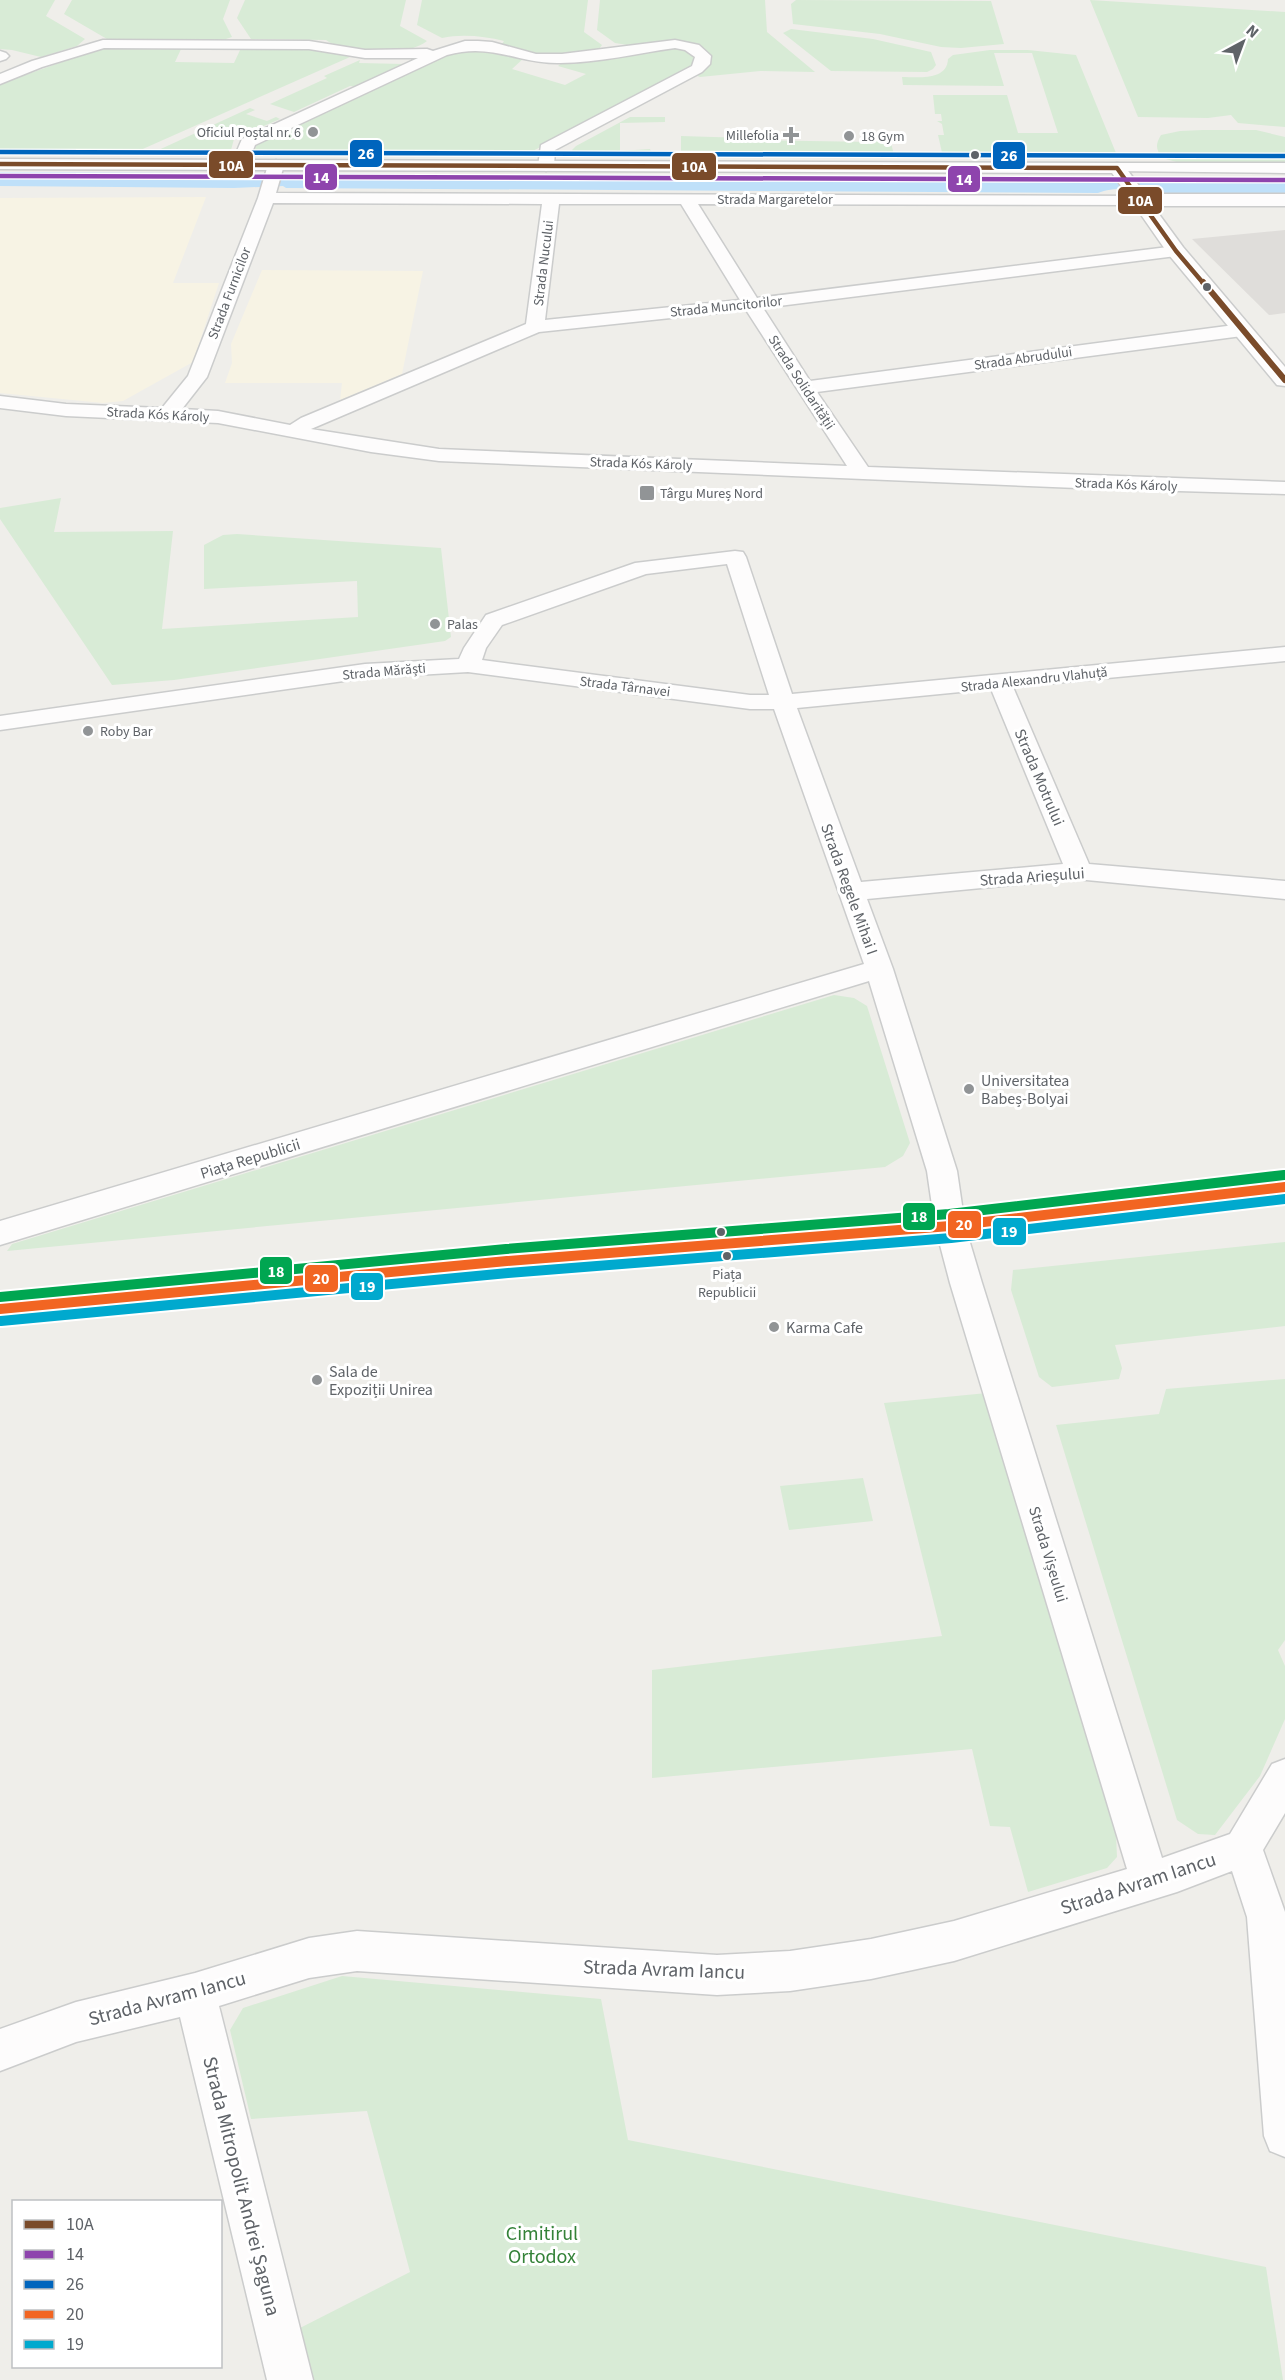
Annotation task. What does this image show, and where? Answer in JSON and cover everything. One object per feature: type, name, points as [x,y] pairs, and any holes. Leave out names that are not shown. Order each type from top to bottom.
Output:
[{"type":"main road","points":[[0,1309],[472,1264],[950,1226],[1285,1186]]},
{"type":"street","points":[[0,79],[89,46],[127,42],[320,45],[351,52],[376,54],[442,52]]},
{"type":"street","points":[[239,165],[248,142],[442,52],[465,45],[492,46],[535,58],[562,59],[675,44],[687,45],[699,51],[703,56],[702,64],[697,69],[547,148],[546,166]]},
{"type":"street","points":[[0,56],[21,63],[37,64]]},
{"type":"street","points":[[0,164],[239,165],[275,168],[546,166],[1119,171],[1285,168]]},
{"type":"street","name":"Strada Furnicilor","points":[[168,414],[197,377],[275,168]]},
{"type":"street","points":[[1119,171],[1176,251],[1285,380]]},
{"type":"street","name":"Strada Margaretelor","points":[[267,194],[686,200],[1136,196],[1285,200]]},
{"type":"street","name":"Strada Nucului","points":[[535,327],[551,199]]},
{"type":"street","name":"Strada Solidarității","points":[[686,200],[804,388],[861,472]]},
{"type":"street","name":"Strada Muncitorilor","points":[[296,430],[308,422],[535,327],[752,304],[1176,251]]},
{"type":"street","name":"Strada Abrudului","points":[[804,388],[1242,330]]},
{"type":"street","name":"Strada Kós Károly","points":[[0,402],[66,410],[218,417],[371,446],[439,454],[1077,482],[1285,488]]},
{"type":"street","name":"Strada Regele Mihai I","points":[[468,665],[475,648],[494,620],[643,568],[735,557],[783,702],[879,969],[942,1171],[950,1226]]},
{"type":"street","name":"Strada Alexandru Vlahuță","points":[[783,702],[1285,654]]},
{"type":"street","name":"Strada Târnavei","points":[[468,665],[750,702],[783,702]]},
{"type":"street","name":"Strada Mărăști","points":[[0,723],[364,671],[468,665]]},
{"type":"street","name":"Strada Motrului","points":[[1000,683],[1076,862],[1076,871]]},
{"type":"street","name":"Strada Arieșului","points":[[850,892],[1076,871],[1285,890]]},
{"type":"street","name":"Piața Republicii","points":[[0,1233],[879,969]]},
{"type":"street","name":"Strada Vișeului","points":[[950,1226],[1150,1881]]},
{"type":"street","points":[[1285,1777],[1243,1848],[1267,1917],[1285,2136]]},
{"type":"street","name":"Strada Avram Iancu","points":[[0,2050],[76,2022],[195,1993],[309,1958],[357,1951],[717,1975],[790,1971],[871,1959],[954,1941],[1150,1881],[1243,1848]]},
{"type":"street","name":"Strada Mitropolit Andrei Șaguna","points":[[195,1993],[290,2380]]},
{"type":"shaded area","points":[[206,197],[173,283],[219,283],[193,362],[123,401],[103,403],[0,393],[0,198]]},
{"type":"shaded area","points":[[1285,230],[1285,313],[1269,315],[1192,239]]},
{"type":"shaded area","points":[[262,270],[423,271],[402,374],[340,400],[342,383],[225,383],[232,363],[231,344]]},
{"type":"green space","points":[[0,0],[55,0],[46,16],[85,39],[77,46],[41,57],[0,49]]},
{"type":"green space","points":[[72,0],[230,0],[223,19],[232,37],[217,42],[107,39],[64,14]]},
{"type":"green space","points":[[245,0],[406,0],[400,26],[427,41],[406,50],[376,52],[347,48],[326,40],[251,39],[237,18]]},
{"type":"green space","points":[[422,0],[588,0],[584,32],[602,45],[599,49],[550,54],[527,52],[502,44],[504,41],[489,38],[465,36],[442,38],[417,25]]},
{"type":"green space","points":[[600,0],[765,0],[767,32],[815,72],[760,71],[700,77],[695,75],[709,57],[701,45],[675,40],[627,45],[615,43],[597,30]]},
{"type":"green space","points":[[796,0],[991,1],[1004,44],[961,48],[941,47],[880,34],[793,24],[791,4]]},
{"type":"green space","points":[[1090,0],[1285,12],[1285,127],[1238,123],[1231,115],[1208,118],[1138,117]]},
{"type":"green space","points":[[791,29],[873,39],[931,52],[936,65],[927,72],[831,71],[783,33]]},
{"type":"green space","points":[[107,46],[182,47],[175,62],[234,63],[241,48],[316,49],[350,57],[136,152],[0,152],[0,84]]},
{"type":"green space","points":[[671,46],[693,52],[697,59],[692,68],[527,154],[262,153],[255,150],[256,143],[454,51],[477,47],[524,58],[512,69],[565,85],[586,74],[558,66],[563,62]]},
{"type":"green space","points":[[990,50],[1028,50],[1076,55],[1116,153],[1111,157],[943,157],[938,135],[944,135],[942,124],[937,121],[942,121],[941,114],[935,114],[933,95],[1007,95],[1018,133],[1058,133],[1032,53],[994,53],[1004,86],[903,85],[902,77],[931,76],[943,71],[948,59],[953,55]]},
{"type":"green space","points":[[360,60],[359,63],[404,64],[358,87],[350,86],[294,112],[270,104],[327,78],[324,76]]},
{"type":"green space","points":[[250,108],[255,110],[246,114],[267,121],[276,117],[280,119],[234,139],[231,150],[224,153],[152,153]]},
{"type":"green space","points":[[630,117],[665,117],[665,122],[620,123],[620,151],[650,149],[651,152],[667,152],[667,155],[574,153],[572,150],[576,146]]},
{"type":"green space","points":[[1203,130],[1256,130],[1285,137],[1285,164],[1180,163],[1162,158],[1158,152],[1157,144],[1161,135]]},
{"type":"green space","points":[[681,136],[746,138],[747,140],[874,142],[874,139],[890,139],[894,155],[681,154]]},
{"type":"green space","points":[[61,498],[54,532],[173,531],[162,629],[358,617],[357,581],[204,589],[204,545],[223,535],[237,534],[441,548],[451,637],[445,641],[174,680],[112,685],[0,519],[0,508]]},
{"type":"green space","points":[[834,995],[854,998],[867,1006],[910,1143],[903,1156],[885,1167],[7,1251],[12,1244]]},
{"type":"green space","points":[[1285,1242],[1285,1326],[1115,1345],[1122,1368],[1119,1379],[1052,1387],[1039,1377],[1011,1290],[1013,1270]]},
{"type":"green space","points":[[1285,1379],[1285,1640],[1278,1650],[1285,1666],[1285,1719],[1260,1776],[1215,1835],[1198,1834],[1177,1820],[1056,1425],[1159,1414],[1166,1389]]},
{"type":"green space","points":[[987,1393],[1116,1835],[1117,1857],[1107,1868],[1028,1892],[1010,1827],[990,1826],[972,1749],[652,1778],[652,1670],[942,1636],[884,1403]]},
{"type":"green space","points":[[863,1478],[873,1521],[789,1530],[780,1486]]},
{"type":"green space","name":"Cimitirul Ortodox","points":[[342,1976],[601,1999],[628,2140],[1266,2267],[1283,2380],[313,2380],[300,2328],[410,2272],[367,2111],[251,2119],[230,2030],[243,2008]]},
{"type":"water","points":[[0,172],[1285,178],[1285,194],[1154,193],[1126,189],[1098,193],[286,188],[283,186],[234,188],[0,186]]},
{"type":"transit line","name":"26","points":[[0,152],[1285,156]]},
{"type":"transit line","name":"10A","points":[[0,164],[1117,168],[1176,251],[1285,380]]},
{"type":"transit line","name":"14","points":[[0,176],[1285,180]]},
{"type":"transit line","name":"18","points":[[0,1297],[506,1249],[949,1214],[1284,1175]]},
{"type":"transit line","name":"20","points":[[0,1309],[507,1261],[950,1226],[1285,1187]]},
{"type":"transit line","name":"19","points":[[1,1321],[508,1273],[951,1238],[1285,1199]]},
{"type":"place","name":"Oficiul Poștal nr. 6","points":[[313,132]]},
{"type":"place","name":"Millefolia","points":[[791,135]]},
{"type":"place","name":"18 Gym","points":[[849,136]]},
{"type":"place","name":"Târgu Mureș Nord","points":[[647,493]]},
{"type":"place","name":"Palas","points":[[435,624]]},
{"type":"place","name":"Roby Bar","points":[[88,731]]},
{"type":"place","name":"Universitatea Babeș-Bolyai","points":[[969,1089]]},
{"type":"place","name":"Piața Republicii","points":[[727,1256]]},
{"type":"place","name":"Karma Cafe","points":[[774,1327]]},
{"type":"place","name":"Sala de Expoziții Unirea","points":[[317,1380]]}]
